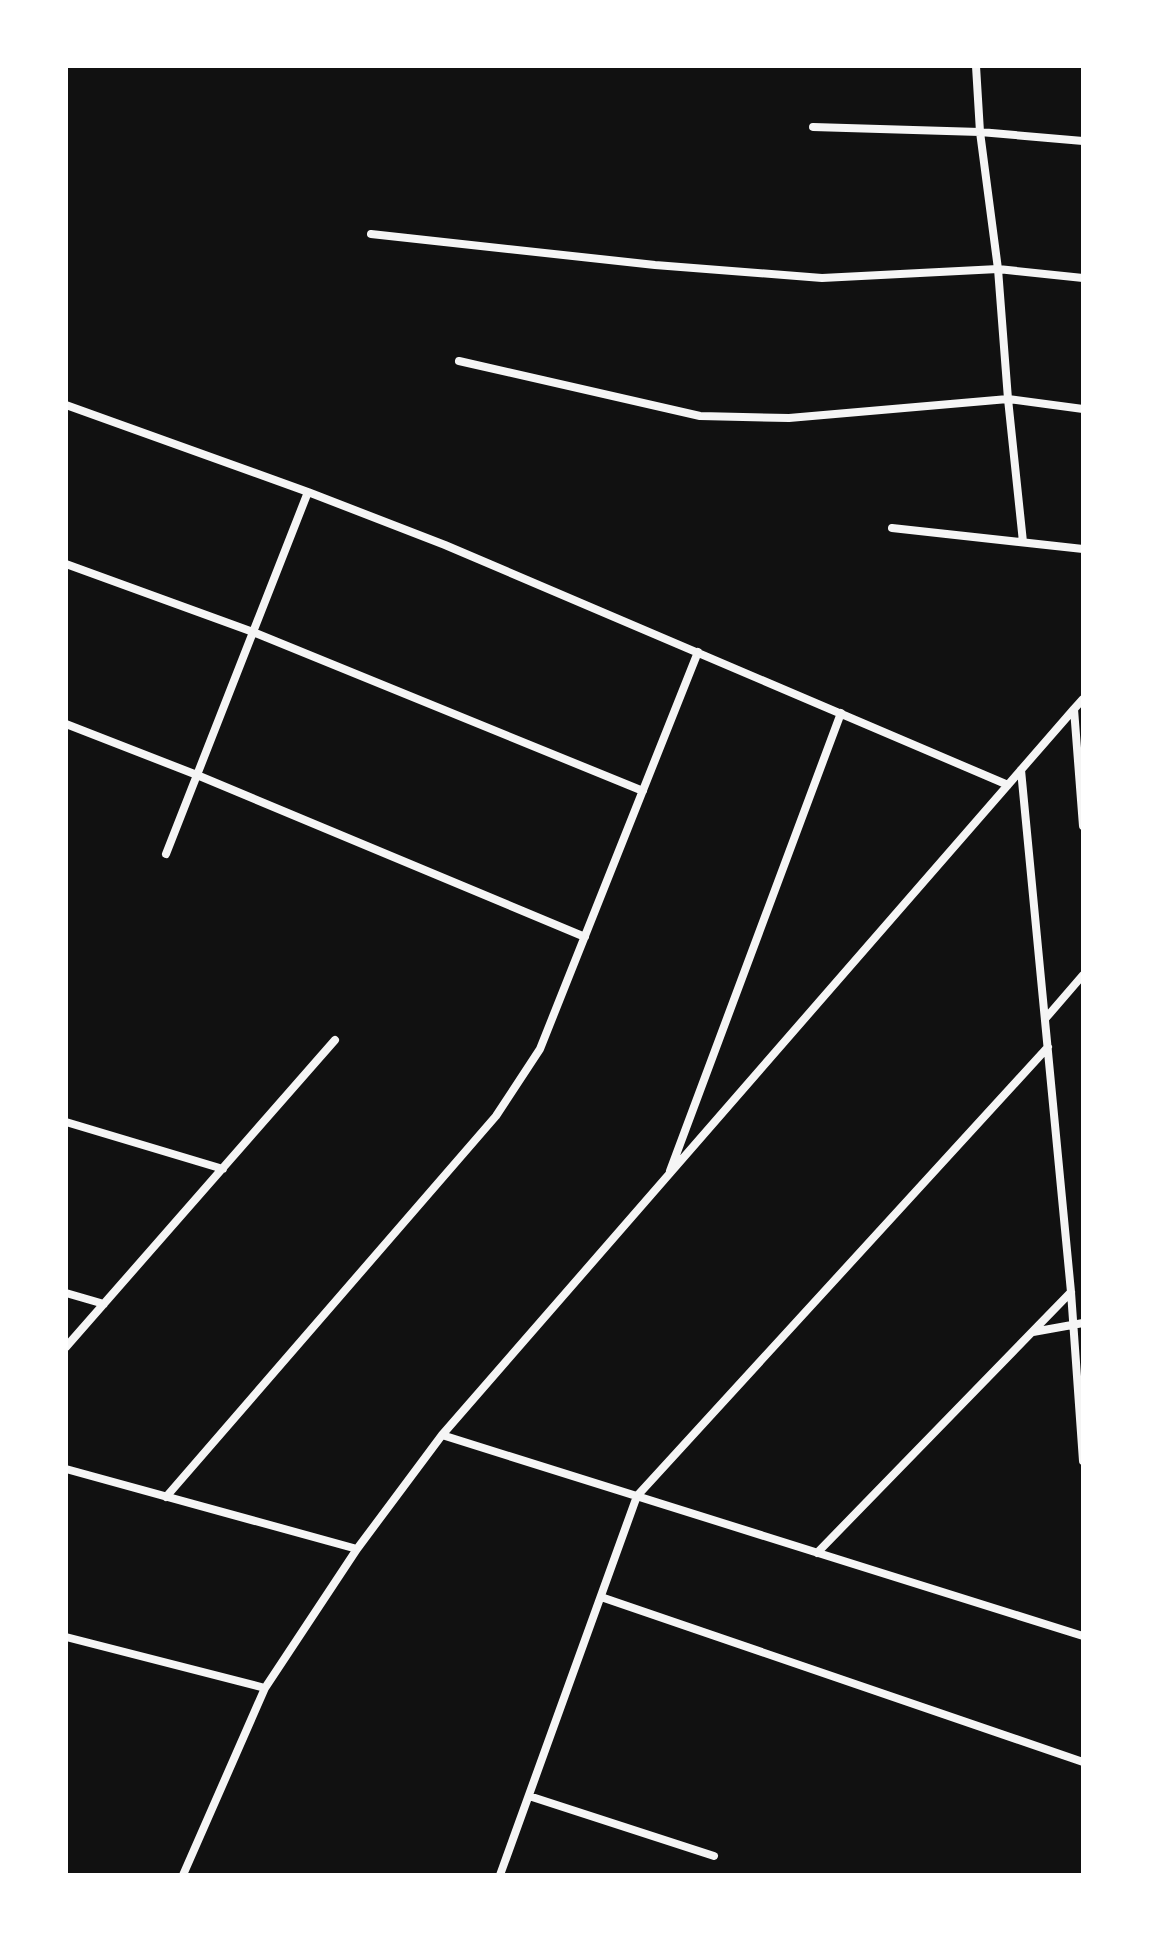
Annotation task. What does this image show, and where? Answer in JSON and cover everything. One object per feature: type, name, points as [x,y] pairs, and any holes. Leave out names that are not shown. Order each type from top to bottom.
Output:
[{"type":"street","points":[[976,66],[980,132],[998,269],[1023,542]]},
{"type":"street","points":[[813,127],[980,132],[1083,141]]},
{"type":"street","points":[[371,234],[655,265],[822,278],[998,269],[1083,278]]},
{"type":"street","points":[[459,361],[700,416],[789,418],[1008,399],[1083,409]]},
{"type":"street","points":[[66,405],[445,545],[1008,785]]},
{"type":"street","points":[[166,854],[308,492]]},
{"type":"street","points":[[892,528],[1083,549]]},
{"type":"street","points":[[66,564],[253,632],[643,791]]},
{"type":"street","points":[[166,1497],[496,1116],[540,1049],[698,652]]},
{"type":"street","points":[[183,1875],[265,1688],[357,1549],[442,1435],[1083,699]]},
{"type":"street","points":[[1074,709],[1083,826]]},
{"type":"street","points":[[668,1175],[841,713]]},
{"type":"street","points":[[66,724],[197,775],[585,937]]},
{"type":"street","points":[[1021,770],[1071,1292],[1078,1324],[1083,1461]]},
{"type":"street","points":[[1045,1019],[1083,975]]},
{"type":"street","points":[[66,1347],[335,1040]]},
{"type":"street","points":[[500,1875],[637,1496],[1048,1047]]},
{"type":"street","points":[[66,1122],[223,1169]]},
{"type":"street","points":[[817,1553],[1071,1292]]},
{"type":"street","points":[[66,1293],[104,1304]]},
{"type":"street","points":[[1032,1332],[1078,1324]]},
{"type":"street","points":[[442,1435],[1083,1636]]},
{"type":"street","points":[[66,1469],[357,1549]]},
{"type":"street","points":[[601,1597],[1083,1762]]},
{"type":"street","points":[[66,1637],[265,1688]]},
{"type":"street","points":[[529,1796],[714,1856]]}]
